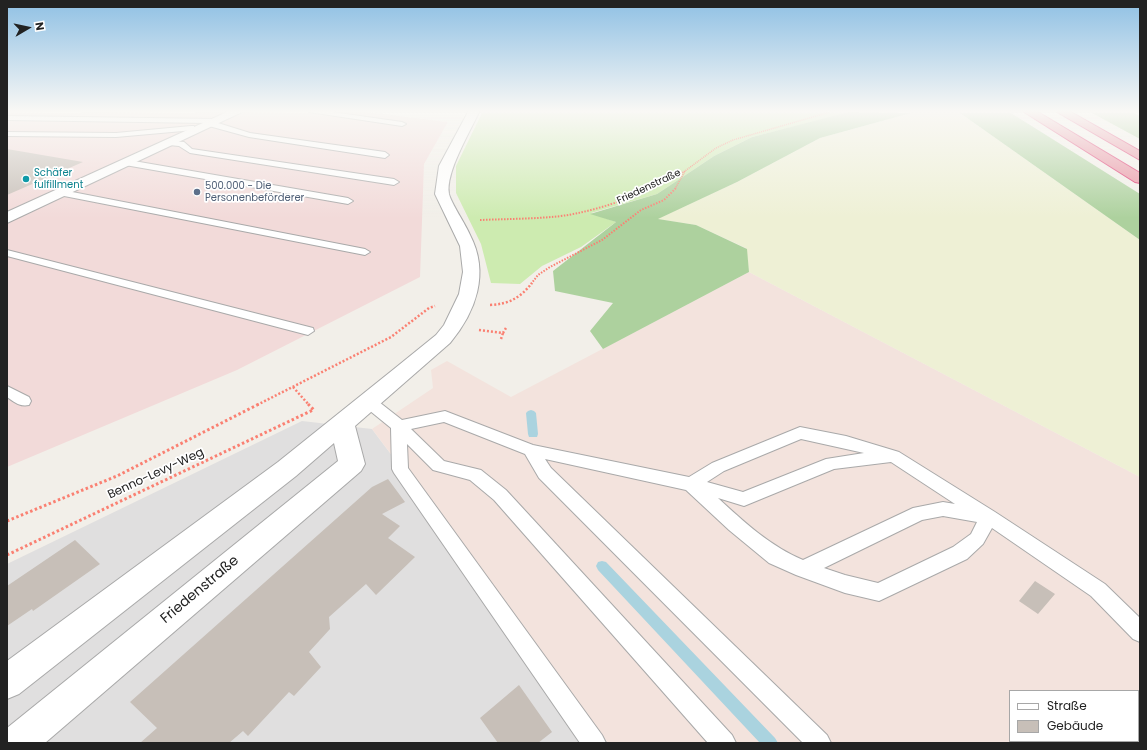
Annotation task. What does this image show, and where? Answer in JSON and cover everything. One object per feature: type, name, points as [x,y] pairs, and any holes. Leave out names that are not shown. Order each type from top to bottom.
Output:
[{"type":"highway","points":[[1087,147],[1140,179]]},
{"type":"highway","points":[[1124,147],[1140,156]]},
{"type":"street","points":[[7,218],[163,147]]},
{"type":"street","points":[[7,682],[287,469],[443,339],[453,327],[468,294],[472,272],[468,246],[442,194],[446,166],[456,147]]},
{"type":"street","name":"Friedenstraße","points":[[17,743],[352,464],[342,424]]},
{"type":"lane","points":[[185,147],[190,151],[394,182]]},
{"type":"lane","points":[[331,147],[385,155]]},
{"type":"lane","points":[[128,163],[348,201]]},
{"type":"lane","points":[[62,193],[365,252]]},
{"type":"lane","points":[[7,253],[308,331]]},
{"type":"lane","points":[[7,391],[24,401]]},
{"type":"lane","points":[[369,402],[399,426],[439,466],[475,475],[500,495],[724,743]]},
{"type":"lane","points":[[399,426],[445,416],[531,450],[691,484],[744,498],[832,463],[893,456]]},
{"type":"lane","points":[[399,426],[400,469],[594,743]]},
{"type":"lane","points":[[691,484],[718,467],[800,433],[846,442],[893,456],[989,517],[1098,590],[1140,632]]},
{"type":"lane","points":[[531,450],[545,473],[819,743]]},
{"type":"lane","points":[[691,484],[735,525],[776,557],[803,569],[845,584],[879,592],[960,552],[977,539],[989,517]]},
{"type":"lane","points":[[803,569],[919,513],[943,509],[989,517]]},
{"type":"path","name":"Friedenstraße","points":[[456,222],[553,216],[580,212],[608,205],[634,196],[685,171],[718,147]]},
{"type":"path","points":[[7,521],[118,476],[391,337],[429,308],[443,304],[503,304],[516,299],[525,292],[538,275],[550,267],[602,240],[641,210],[664,200],[678,185],[685,171]]},
{"type":"path","points":[[501,339],[503,333]]},
{"type":"path","name":"Benno-Levy-Weg","points":[[7,555],[313,410],[293,387]]},
{"type":"shaded area","points":[[7,147],[434,147],[424,164],[420,277],[237,370],[7,467]]},
{"type":"shaded area","points":[[749,272],[1140,477],[1140,743],[608,743],[372,429],[433,388],[431,370],[447,361],[511,397]]},
{"type":"shaded area","points":[[302,421],[372,429],[608,743],[7,743],[7,564]]},
{"type":"green space","points":[[465,147],[732,147],[714,156],[657,194],[591,213],[616,222],[581,247],[542,266],[520,284],[491,283],[481,244],[456,193],[456,166]]},
{"type":"green space","points":[[732,147],[803,147],[737,182],[658,219],[696,225],[747,249],[749,272],[603,349],[590,331],[613,303],[555,291],[553,271],[616,222],[590,214],[657,194],[714,156]]},
{"type":"green space","points":[[803,147],[1008,147],[1140,240],[1140,477],[749,272],[746,248],[696,225],[657,219],[737,182]]},
{"type":"green space","points":[[1008,147],[1065,147],[1140,194],[1140,240]]},
{"type":"building","name":"Schäfer fulfillment","points":[[7,149],[83,162],[7,195]]},
{"type":"building","points":[[388,479],[405,502],[382,514],[400,526],[388,538],[415,557],[376,595],[366,584],[329,617],[330,629],[309,652],[321,667],[294,696],[289,692],[248,736],[243,731],[229,743],[140,743],[157,728],[130,702],[372,487]]},
{"type":"building","points":[[75,540],[100,564],[33,611],[32,609],[7,626],[7,586]]},
{"type":"building","points":[[1035,581],[1055,594],[1038,614],[1019,601]]},
{"type":"building","points":[[519,685],[552,732],[538,743],[498,743],[480,718]]},
{"type":"waterway","points":[[531,413],[533,434]]},
{"type":"waterway","points":[[602,566],[770,743]]},
{"type":"place","name":"Schäfer fulfillment","points":[[26,179]]},
{"type":"place","name":"500.000 - Die Personenbeförderer","points":[[197,192]]}]
